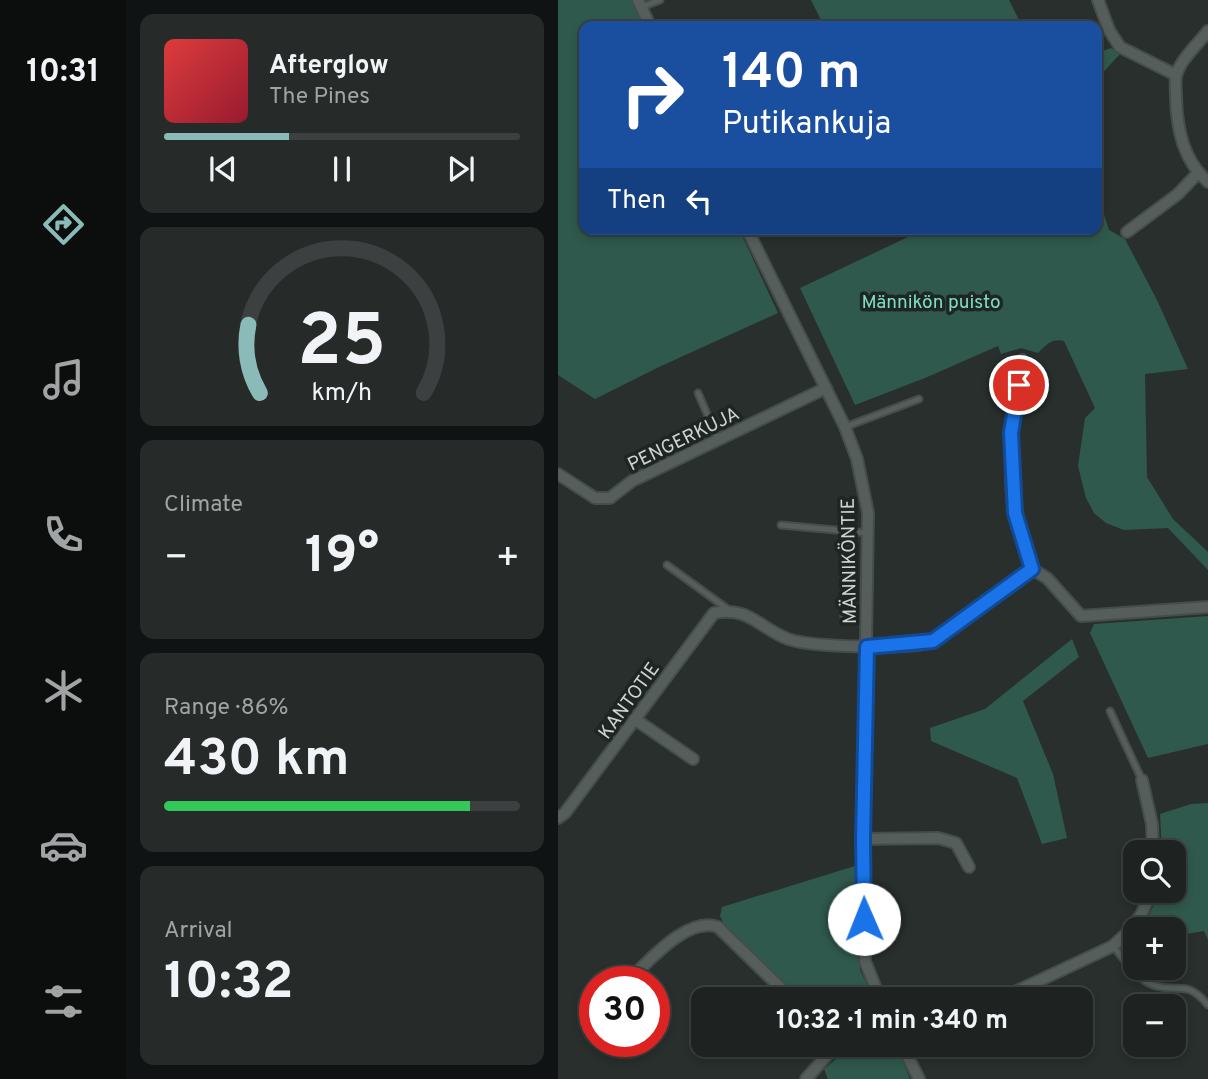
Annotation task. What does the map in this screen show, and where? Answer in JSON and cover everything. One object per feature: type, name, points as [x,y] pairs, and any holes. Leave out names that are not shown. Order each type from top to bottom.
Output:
[{"type":"street","points":[[1098,0],[1109,30],[1120,47],[1176,75]]},
{"type":"street","points":[[640,4],[648,21]]},
{"type":"street","points":[[1208,31],[1176,75],[1177,125],[1186,154],[1198,173],[1208,182]]},
{"type":"street","points":[[1127,232],[1178,194],[1198,173]]},
{"type":"street","name":"MÄNNIKÖNTIE","points":[[750,235],[845,427],[864,486],[868,513],[863,839],[865,961],[875,987]]},
{"type":"street","points":[[1022,360],[1011,433],[1011,460],[1015,513],[1032,569],[1047,578],[1081,616],[1208,607]]},
{"type":"street","name":"PENGERKUJA","points":[[558,474],[595,498],[609,498],[632,481],[826,388]]},
{"type":"street","points":[[729,610],[753,619],[784,638],[803,643],[867,647],[933,641],[1032,569]]},
{"type":"street","name":"KANTOTIE","points":[[558,818],[565,813],[636,720],[714,613],[729,610]]},
{"type":"street","points":[[636,720],[693,759]]},
{"type":"street","points":[[1142,780],[1152,824],[1153,840]]},
{"type":"street","points":[[863,839],[938,838],[956,843],[969,867]]},
{"type":"street","points":[[1026,987],[1113,946],[1131,929],[1146,903]]},
{"type":"street","points":[[645,966],[670,942],[693,928],[708,923],[718,927],[780,987]]},
{"type":"street","points":[[806,1079],[825,1057]]},
{"type":"street","points":[[909,1057],[919,1079]]},
{"type":"lane","points":[[640,4],[660,0]]},
{"type":"lane","points":[[698,393],[718,439]]},
{"type":"lane","points":[[845,427],[918,399]]},
{"type":"lane","points":[[781,525],[868,533]]},
{"type":"lane","points":[[844,620],[846,531]]},
{"type":"lane","points":[[667,565],[729,610]]},
{"type":"lane","points":[[1110,711],[1142,780]]},
{"type":"lane","points":[[1113,946],[1145,980],[1160,986],[1185,987],[1197,993],[1208,1005]]},
{"type":"green space","points":[[558,0],[632,0],[642,21],[579,21],[579,235],[742,235],[778,313],[595,399],[558,375]]},
{"type":"green space","points":[[811,0],[1009,0],[1020,21],[822,21]]},
{"type":"green space","points":[[1111,48],[1120,54],[1102,74],[1102,51]]},
{"type":"green space","name":"Männikön puisto","points":[[1102,208],[1109,230],[1125,239],[1157,300],[1188,369],[1145,374],[1147,477],[1173,519],[1208,552],[1208,570],[1168,528],[1124,530],[1106,523],[1094,513],[1086,498],[1078,466],[1085,418],[1095,408],[1064,341],[1053,341],[1038,353],[1021,348],[1001,354],[998,346],[855,405],[800,288],[912,235],[1102,235]]},
{"type":"green space","points":[[1208,616],[1208,744],[1148,758],[1090,633],[1094,624]]},
{"type":"green space","points":[[1072,639],[1079,657],[1023,701],[1053,774],[1067,838],[1042,844],[1017,778],[931,741],[930,728],[985,709]]},
{"type":"green space","points":[[1208,803],[1208,940],[1204,931],[1186,934],[1186,917],[1148,917],[1155,903],[1186,903],[1186,840],[1161,840],[1160,814],[1191,804]]},
{"type":"green space","points":[[858,865],[860,970],[868,987],[788,987],[724,924],[720,916],[722,907]]},
{"type":"green space","points":[[838,1057],[901,1057],[910,1079],[828,1079],[824,1069]]},
{"type":"route","points":[[864,919],[867,647],[933,641],[1032,569],[1015,513],[1011,460],[1011,433],[1019,385]]}]
